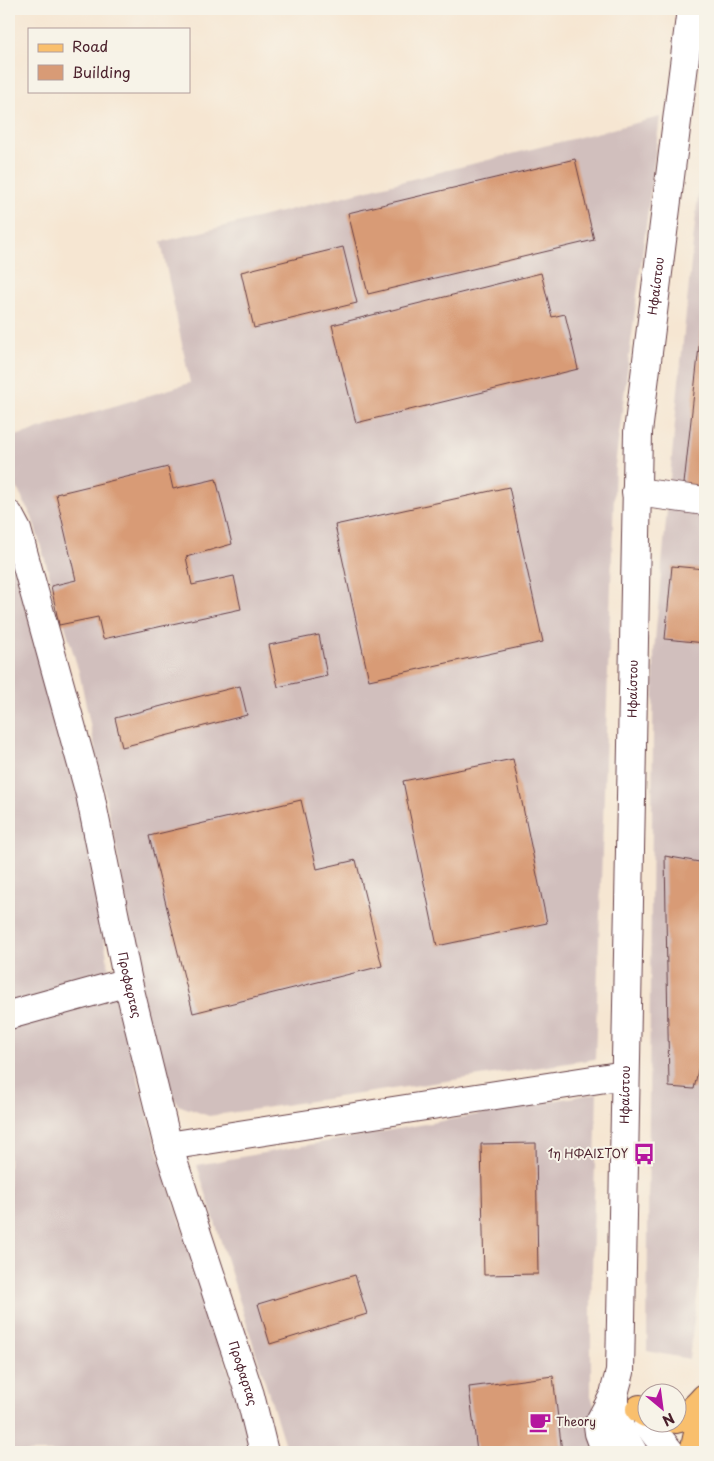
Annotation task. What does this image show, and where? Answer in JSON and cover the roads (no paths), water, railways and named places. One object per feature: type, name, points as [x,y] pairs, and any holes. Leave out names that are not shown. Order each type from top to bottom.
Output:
[{"type":"main road","points":[[686,1415],[705,1399]]},
{"type":"main road","points":[[694,1452],[705,1399]]},
{"type":"street","name":"Ηφαίστου","points":[[633,1452],[626,1441],[615,1410],[626,1075],[638,432],[691,9]]},
{"type":"street","points":[[636,492],[705,501]]},
{"type":"street","name":"Προφαρτας","points":[[9,515],[17,530],[90,794],[128,982],[168,1146],[250,1395],[264,1452]]},
{"type":"street","points":[[9,1015],[128,982]]},
{"type":"street","points":[[168,1146],[626,1075]]},
{"type":"street","name":"Ηφαίστου","points":[[617,1384],[636,1406]]},
{"type":"street","points":[[606,1452],[598,1425],[617,1384]]},
{"type":"street","name":"Ηφαίστου","points":[[655,1434],[670,1452]]},
{"type":"place","name":"1η ΗΦΑΙΣΤΟΥ","points":[[644,1154]]},
{"type":"place","name":"Theory","points":[[540,1422]]}]
